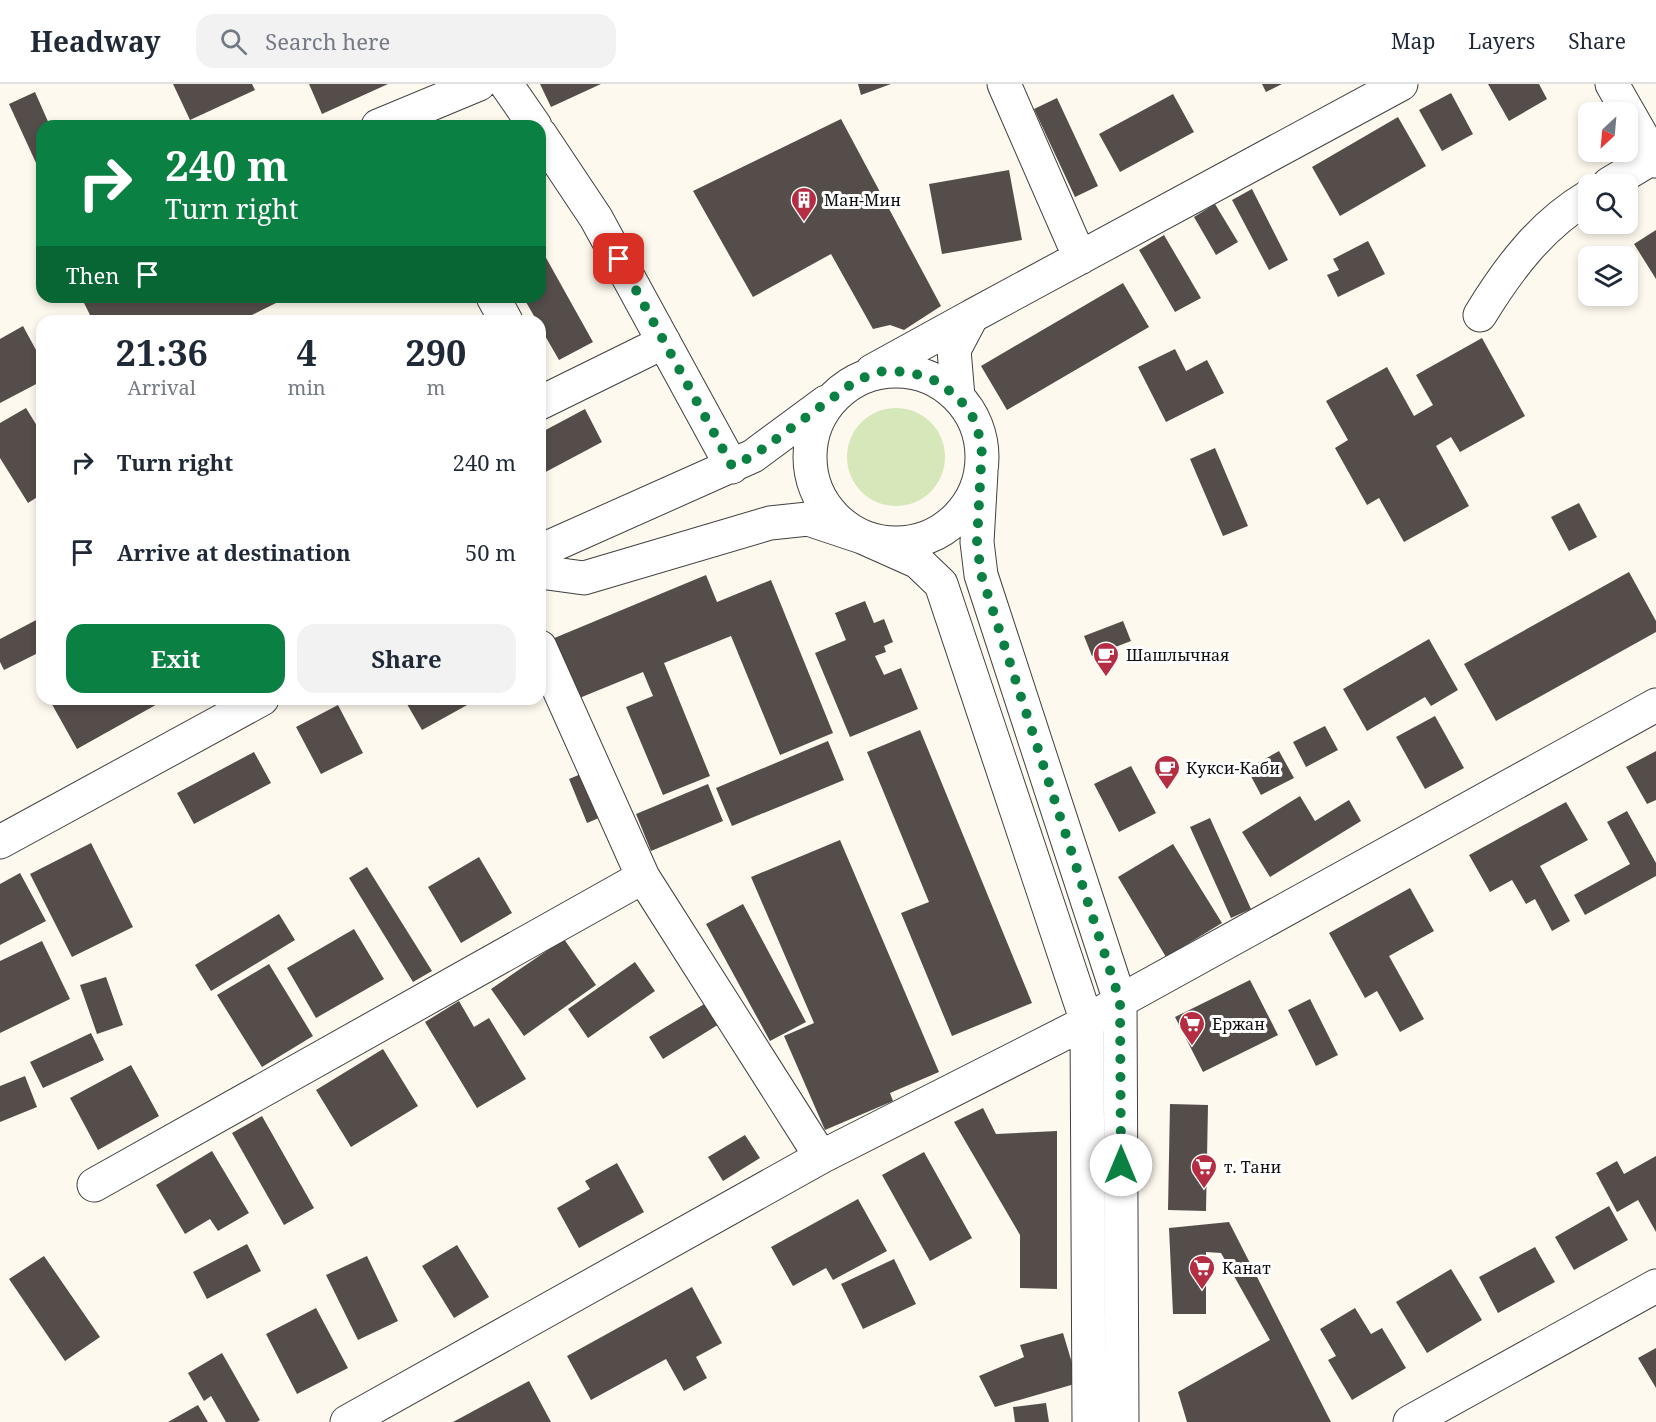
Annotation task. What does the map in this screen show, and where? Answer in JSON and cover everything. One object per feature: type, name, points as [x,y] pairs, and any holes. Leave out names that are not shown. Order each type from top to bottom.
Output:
[{"type":"street","points":[[397,120],[479,84]]},
{"type":"street","points":[[506,84],[531,120]]},
{"type":"street","points":[[1004,84],[1080,258]]},
{"type":"street","points":[[546,548],[753,456],[848,386],[972,316],[1401,84]]},
{"type":"street","points":[[1612,84],[1655,159],[1627,174]]},
{"type":"street","points":[[546,143],[596,218],[732,466]]},
{"type":"street","points":[[1480,315],[1524,250],[1578,203]]},
{"type":"street","points":[[958,397],[954,350],[972,316]]},
{"type":"street","points":[[546,392],[664,342]]},
{"type":"street","points":[[1089,1422],[1087,1022],[941,584],[918,562],[862,537],[838,521],[820,498],[810,471],[810,442],[820,415],[848,386],[883,371],[910,372],[936,381],[958,397],[974,419],[982,445],[977,542],[981,574],[1120,1001],[1122,1422]]},
{"type":"street","points":[[546,573],[584,578],[770,523],[807,519],[887,543],[913,542],[938,533],[958,518],[973,497],[981,472]]},
{"type":"street","points":[[546,660],[643,877],[821,1157]]},
{"type":"street","points":[[0,842],[251,705]]},
{"type":"street","points":[[347,1422],[821,1157],[1087,1022],[1120,1001],[1656,705]]},
{"type":"street","points":[[94,1185],[643,877]]},
{"type":"street","points":[[1410,1422],[1656,1286]]},
{"type":"green space","points":[[896,408],[915,412],[931,422],[941,438],[945,457],[941,476],[931,492],[915,502],[896,506],[877,502],[861,492],[851,476],[847,457],[851,438],[861,422],[877,412]]},
{"type":"building","points":[[173,84],[252,84],[255,90],[190,120]]},
{"type":"building","points":[[309,84],[388,84],[322,114]]},
{"type":"building","points":[[540,84],[601,84],[551,107]]},
{"type":"building","points":[[858,84],[891,84],[861,95]]},
{"type":"building","points":[[1262,84],[1282,84],[1266,92]]},
{"type":"building","points":[[1488,84],[1539,84],[1547,99],[1509,121]]},
{"type":"building","points":[[35,92],[47,120],[36,120],[36,163],[9,104]]},
{"type":"building","points":[[1451,93],[1473,134],[1442,151],[1419,110]]},
{"type":"building","points":[[1173,94],[1194,132],[1120,172],[1099,134]]},
{"type":"building","points":[[1057,98],[1098,186],[1075,197],[1034,109]]},
{"type":"building","points":[[1398,117],[1426,166],[1340,216],[1312,167]]},
{"type":"building","name":"Ман-Мин","points":[[841,119],[941,306],[904,330],[890,325],[873,329],[831,254],[753,297],[693,191]]},
{"type":"building","points":[[1009,170],[1022,240],[942,254],[929,184]]},
{"type":"building","points":[[1252,189],[1288,260],[1269,270],[1232,200]]},
{"type":"building","points":[[1215,204],[1238,242],[1216,255],[1194,217]]},
{"type":"building","points":[[1656,230],[1656,279],[1638,250],[1638,246],[1634,244]]},
{"type":"building","points":[[1164,235],[1201,298],[1175,312],[1139,250]]},
{"type":"building","points":[[1368,241],[1385,274],[1338,297],[1327,275],[1339,270],[1333,259]]},
{"type":"building","points":[[546,258],[593,342],[559,360],[546,337],[546,315],[534,315],[526,303],[546,303]]},
{"type":"building","points":[[1123,283],[1149,327],[1007,410],[981,366]]},
{"type":"building","points":[[84,303],[276,303],[252,315],[90,315]]},
{"type":"building","points":[[23,326],[36,350],[36,384],[0,403],[0,339]]},
{"type":"building","points":[[1482,338],[1525,416],[1460,452],[1451,437],[1436,446],[1469,506],[1404,542],[1379,498],[1367,505],[1335,448],[1348,440],[1326,401],[1387,367],[1414,416],[1433,405],[1416,375]]},
{"type":"building","points":[[1175,349],[1186,371],[1207,360],[1224,393],[1166,422],[1138,367]]},
{"type":"building","points":[[26,408],[36,424],[36,498],[28,503],[0,458],[0,423]]},
{"type":"building","points":[[585,409],[602,442],[546,472],[546,430]]},
{"type":"building","points":[[1215,448],[1248,526],[1223,536],[1190,459]]},
{"type":"building","points":[[1579,503],[1597,537],[1569,551],[1551,517]]},
{"type":"building","points":[[1629,572],[1656,621],[1656,632],[1496,721],[1464,664]]},
{"type":"building","points":[[706,575],[717,602],[771,580],[833,733],[780,755],[731,636],[664,663],[710,776],[663,795],[626,707],[653,696],[643,672],[577,699],[552,639]]},
{"type":"building","points":[[865,601],[874,623],[884,619],[893,642],[884,646],[886,652],[875,656],[884,675],[901,668],[918,709],[850,737],[815,653],[846,640],[835,613]]},
{"type":"building","points":[[36,620],[36,654],[4,670],[0,662],[0,639]]},
{"type":"building","points":[[1123,621],[1131,641],[1092,656],[1084,636]]},
{"type":"building","points":[[1429,639],[1458,690],[1431,706],[1425,697],[1367,731],[1343,689]]},
{"type":"building","points":[[52,705],[156,705],[77,749]]},
{"type":"building","points":[[338,705],[363,753],[321,774],[296,727]]},
{"type":"building","points":[[407,705],[467,705],[422,730]]},
{"type":"building","points":[[1435,716],[1464,768],[1425,789],[1396,737]]},
{"type":"building","points":[[1325,726],[1338,750],[1306,767],[1293,742]]},
{"type":"building","points":[[920,730],[1032,1003],[952,1036],[901,913],[929,902],[867,752]]},
{"type":"building","points":[[828,741],[844,780],[732,826],[716,788]]},
{"type":"building","points":[[1279,751],[1294,778],[1261,795],[1247,769]]},
{"type":"building","points":[[1656,751],[1656,800],[1647,804],[1626,767]]},
{"type":"building","points":[[254,752],[271,783],[194,824],[177,793]]},
{"type":"building","points":[[1131,766],[1156,813],[1119,832],[1094,784]]},
{"type":"building","points":[[588,771],[606,815],[587,823],[569,779]]},
{"type":"building","points":[[708,784],[723,821],[651,851],[636,814]]},
{"type":"building","points":[[1300,796],[1315,821],[1349,800],[1361,821],[1270,877],[1242,832]]},
{"type":"building","points":[[1566,802],[1588,840],[1540,866],[1570,921],[1552,931],[1535,899],[1526,904],[1512,880],[1490,892],[1469,855]]},
{"type":"building","points":[[1627,811],[1656,863],[1656,876],[1585,915],[1574,895],[1630,864],[1607,822]]},
{"type":"building","points":[[1210,818],[1251,909],[1231,918],[1190,827]]},
{"type":"building","points":[[840,840],[939,1072],[890,1093],[893,1101],[825,1130],[784,1036],[814,1023],[751,877]]},
{"type":"building","points":[[91,843],[133,927],[72,957],[30,874]]},
{"type":"building","points":[[1173,844],[1222,923],[1166,957],[1118,877]]},
{"type":"building","points":[[479,857],[512,913],[461,943],[428,887]]},
{"type":"building","points":[[367,867],[432,971],[413,982],[349,878]]},
{"type":"building","points":[[20,873],[46,921],[0,945],[0,884]]},
{"type":"building","points":[[1410,888],[1434,931],[1389,956],[1424,1019],[1400,1032],[1377,991],[1365,998],[1329,933]]},
{"type":"building","points":[[743,904],[806,1022],[770,1041],[706,924]]},
{"type":"building","points":[[279,914],[295,940],[211,991],[195,965]]},
{"type":"building","points":[[354,929],[384,979],[316,1018],[287,968]]},
{"type":"building","points":[[564,939],[596,985],[524,1036],[491,989]]},
{"type":"building","points":[[42,941],[70,999],[0,1033],[0,961]]},
{"type":"building","points":[[635,962],[655,991],[588,1038],[568,1009]]},
{"type":"building","points":[[269,964],[313,1036],[262,1067],[217,995]]},
{"type":"building","points":[[106,977],[123,1025],[97,1034],[80,985]]},
{"type":"building","points":[[1250,980],[1278,1035],[1203,1072],[1175,1017]]},
{"type":"building","points":[[1310,999],[1338,1055],[1316,1066],[1288,1010]]},
{"type":"building","points":[[711,1000],[724,1021],[663,1059],[649,1037]]},
{"type":"building","points":[[459,1001],[474,1027],[489,1018],[526,1079],[477,1108],[425,1022]]},
{"type":"building","points":[[91,1033],[104,1060],[43,1088],[30,1062]]},
{"type":"building","points":[[383,1049],[418,1106],[351,1147],[316,1090]]},
{"type":"building","points":[[131,1065],[159,1116],[98,1150],[70,1098]]},
{"type":"building","points":[[25,1076],[37,1107],[0,1122],[0,1086]]},
{"type":"building","points":[[1170,1104],[1208,1105],[1206,1211],[1168,1210]]},
{"type":"building","points":[[983,1108],[996,1134],[1057,1131],[1057,1289],[1020,1288],[1020,1235],[954,1122]]},
{"type":"building","points":[[262,1116],[314,1208],[284,1225],[232,1133]]},
{"type":"building","points":[[745,1135],[760,1158],[723,1181],[708,1157]]},
{"type":"building","points":[[212,1151],[249,1213],[218,1231],[210,1219],[185,1234],[156,1185]]},
{"type":"building","points":[[924,1152],[972,1238],[930,1261],[882,1175]]},
{"type":"building","points":[[1656,1156],[1656,1232],[1638,1200],[1617,1212],[1596,1173],[1617,1161],[1624,1174]]},
{"type":"building","points":[[617,1163],[644,1212],[579,1248],[557,1208],[590,1189],[585,1181]]},
{"type":"building","points":[[858,1199],[887,1251],[833,1280],[826,1268],[793,1286],[771,1247]]},
{"type":"building","points":[[1609,1206],[1628,1240],[1574,1270],[1555,1237]]},
{"type":"building","points":[[1229,1222],[1331,1422],[1187,1422],[1178,1392],[1270,1340],[1221,1253],[1206,1252],[1206,1314],[1173,1314],[1169,1228]]},
{"type":"building","points":[[247,1244],[261,1271],[207,1299],[193,1272]]},
{"type":"building","points":[[457,1245],[489,1297],[454,1318],[422,1266]]},
{"type":"building","points":[[1535,1247],[1555,1282],[1498,1313],[1479,1277]]},
{"type":"building","points":[[44,1256],[100,1337],[65,1361],[9,1279]]},
{"type":"building","points":[[367,1256],[398,1321],[358,1340],[326,1275]]},
{"type":"building","points":[[894,1259],[916,1304],[863,1329],[841,1284]]},
{"type":"building","points":[[1451,1269],[1482,1320],[1427,1353],[1396,1302]]},
{"type":"building","points":[[692,1287],[722,1343],[696,1357],[707,1378],[684,1391],[666,1359],[591,1400],[567,1356]]},
{"type":"building","points":[[316,1308],[348,1368],[297,1394],[266,1334]]},
{"type":"building","points":[[1355,1308],[1371,1334],[1382,1328],[1406,1368],[1352,1400],[1328,1360],[1336,1356],[1320,1329]]},
{"type":"building","points":[[1063,1333],[1078,1383],[995,1407],[979,1376],[1024,1357],[1020,1345]]},
{"type":"building","points":[[1656,1348],[1656,1388],[1638,1358]]},
{"type":"building","points":[[222,1353],[260,1420],[257,1422],[226,1422],[211,1396],[204,1401],[188,1373]]},
{"type":"building","points":[[529,1381],[551,1422],[453,1422]]},
{"type":"building","points":[[1046,1403],[1049,1422],[1015,1422],[1013,1407]]},
{"type":"building","points":[[198,1405],[208,1422],[168,1422]]},
{"type":"place","name":"Ман-Мин","points":[[804,223]]},
{"type":"place","name":"Шашлычная","points":[[1106,678]]},
{"type":"place","name":"Кукси-Каби","points":[[1167,791]]},
{"type":"place","name":"Ержан","points":[[1192,1047]]},
{"type":"place","name":"т. Тани","points":[[1204,1190]]},
{"type":"place","name":"Канат","points":[[1202,1291]]},
{"type":"route","points":[[619,259],[732,466],[753,456],[781,437],[857,380],[883,371],[910,372],[936,381],[958,397],[974,419],[982,445],[977,542],[981,574],[1120,1001],[1121,1165]]}]
